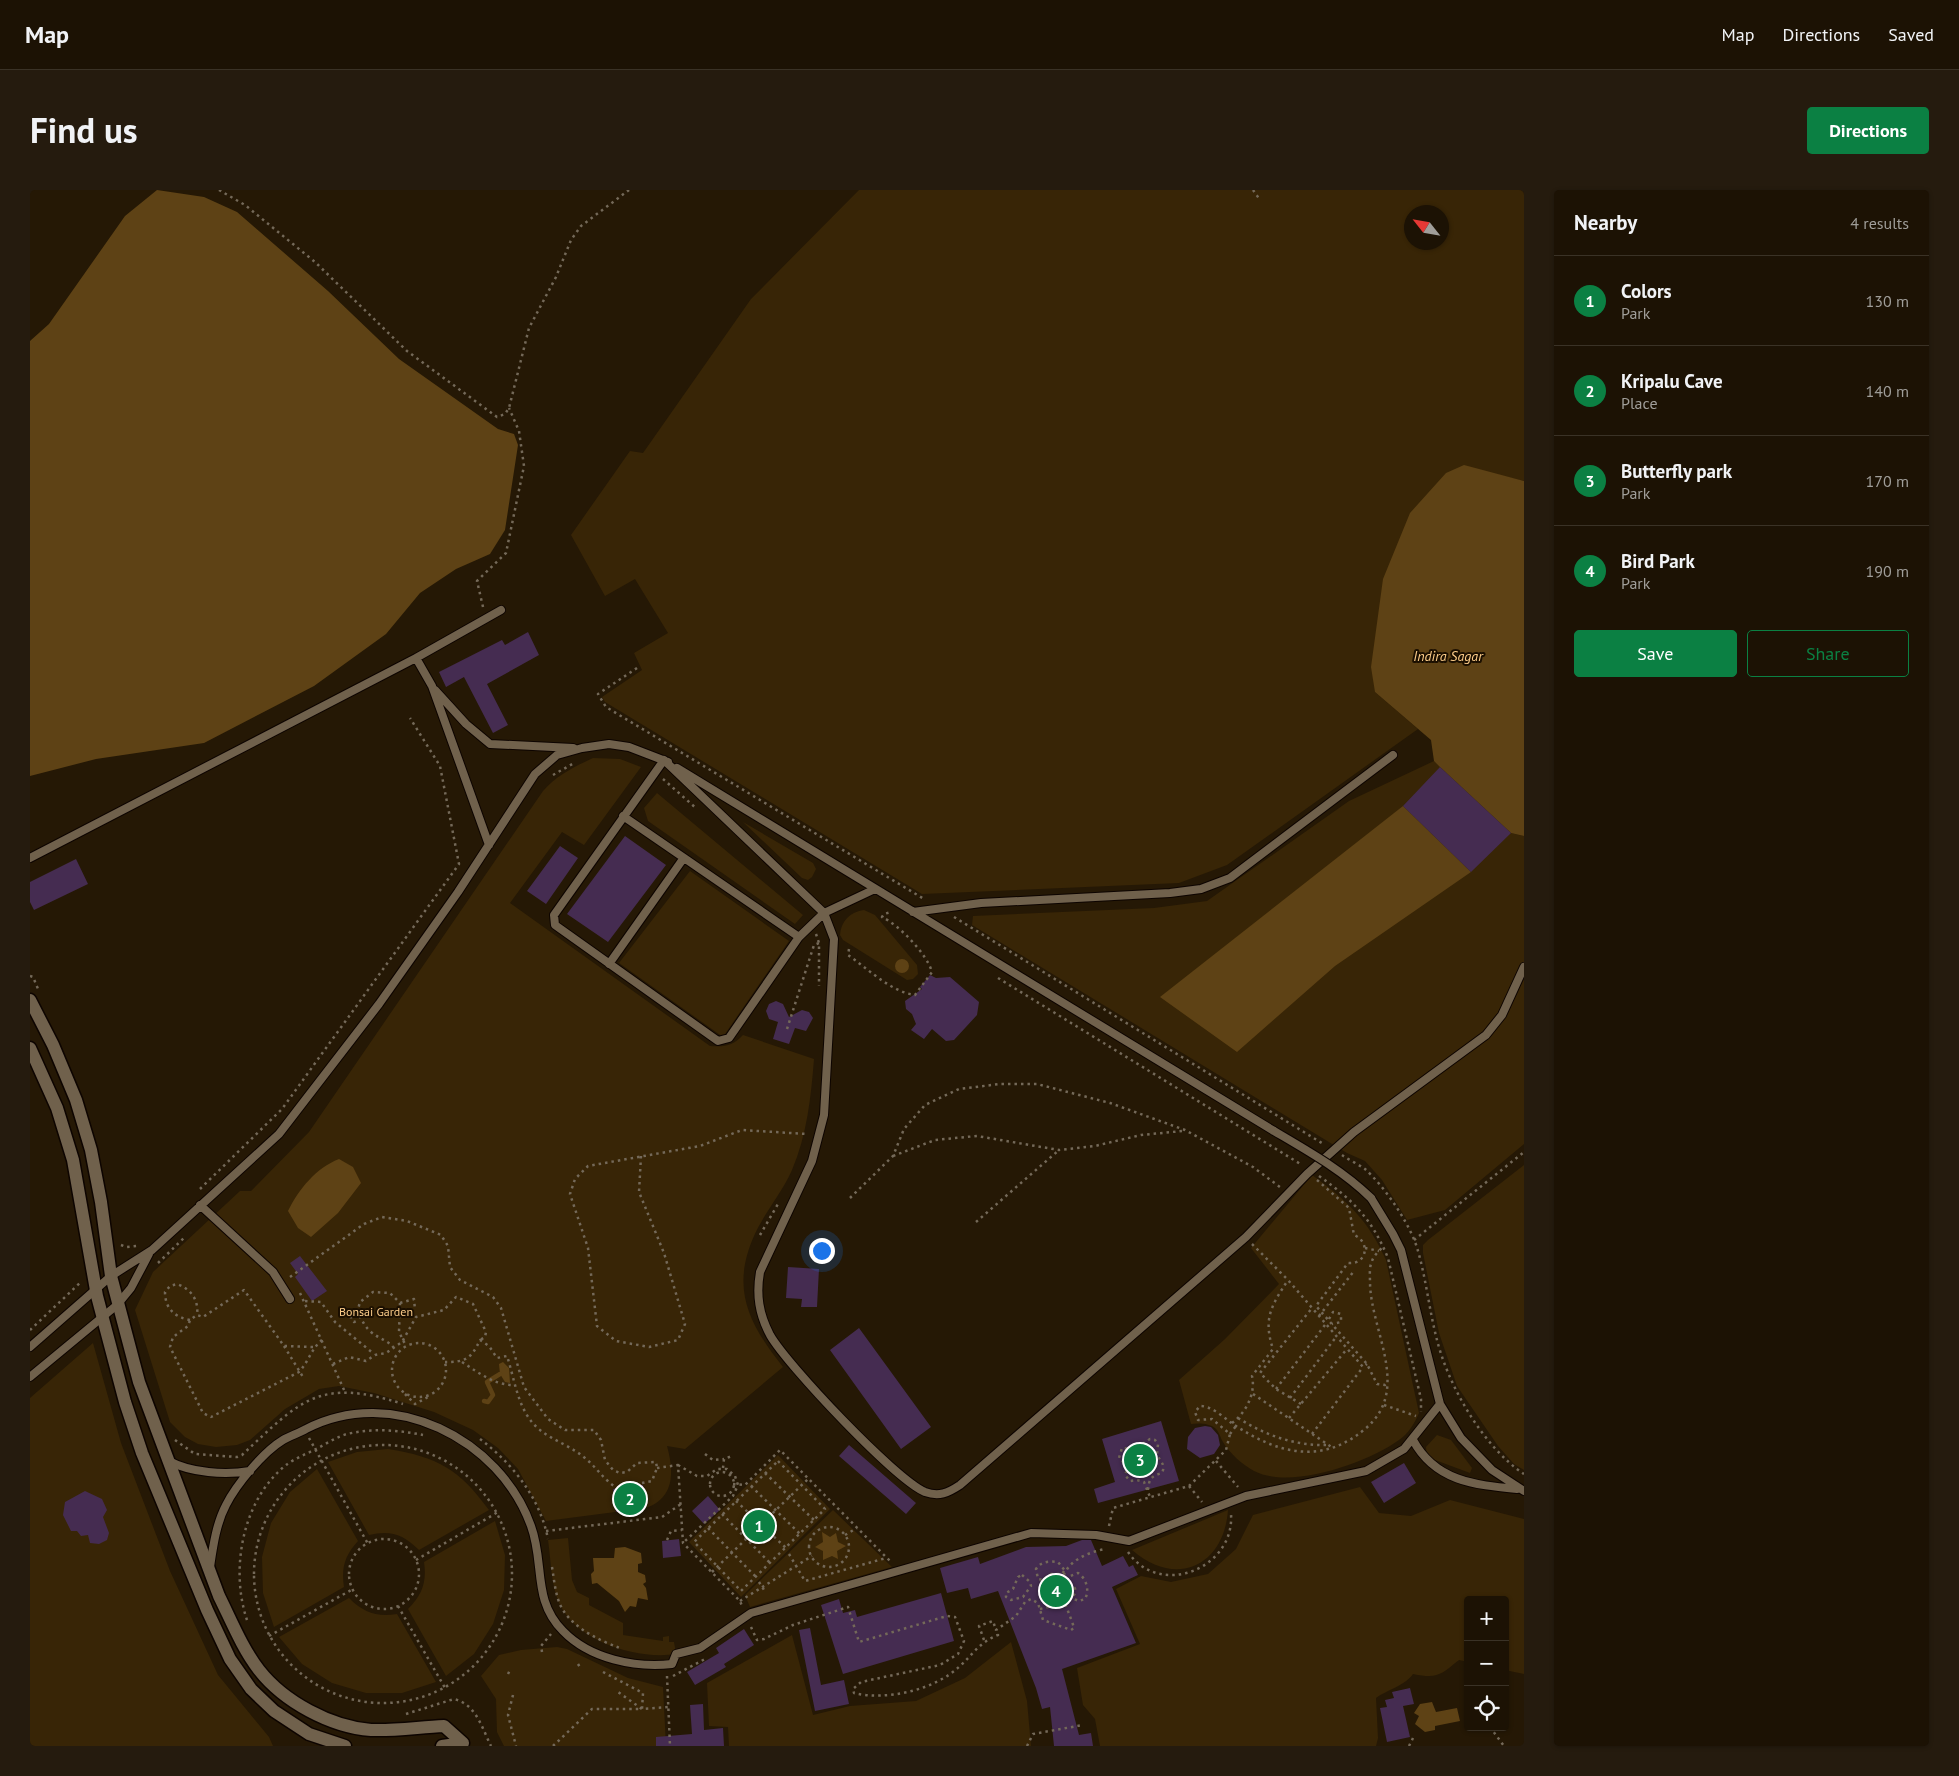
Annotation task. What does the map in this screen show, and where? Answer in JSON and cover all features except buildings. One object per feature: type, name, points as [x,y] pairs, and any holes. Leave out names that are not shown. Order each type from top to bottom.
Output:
[{"type":"street","points":[[35,997],[76,1100],[88,1142],[101,1202],[117,1305],[140,1382],[167,1460],[210,1568],[219,1596],[235,1630],[260,1670],[291,1700],[322,1717],[350,1727],[372,1730],[444,1726],[463,1745]]},
{"type":"street","points":[[30,1048],[57,1108],[73,1160],[102,1317],[142,1453],[207,1610],[230,1659],[251,1689],[274,1710],[309,1734],[345,1746]]},
{"type":"street","points":[[442,1746],[463,1745]]},
{"type":"lane","points":[[30,858],[416,658],[501,610]]},
{"type":"lane","points":[[416,658],[432,686],[489,845]]},
{"type":"lane","points":[[432,686],[466,724],[490,744],[582,748]]},
{"type":"lane","points":[[30,1347],[111,1276],[152,1250],[279,1134],[379,1004],[536,774],[557,756],[582,748],[608,744],[630,747],[664,760],[875,890],[1330,1164],[1355,1182],[1371,1198],[1394,1234],[1401,1250],[1440,1404],[1462,1438],[1492,1470],[1521,1491]]},
{"type":"lane","points":[[913,912],[981,903],[1170,893],[1201,889],[1230,878],[1393,755]]},
{"type":"lane","points":[[664,760],[554,915],[555,925],[718,1041],[729,1038],[799,937],[812,924],[824,913],[875,890]]},
{"type":"lane","points":[[664,760],[824,913],[834,939],[824,1115],[812,1161],[760,1272],[757,1292],[760,1310],[771,1335],[792,1363],[856,1432],[914,1485],[938,1495],[949,1492],[960,1485],[1246,1237],[1309,1172],[1354,1132],[1486,1035],[1502,1015],[1524,967]]},
{"type":"lane","points":[[624,816],[683,859],[799,937]]},
{"type":"lane","points":[[609,964],[683,859]]},
{"type":"lane","points":[[200,1205],[273,1272],[290,1299]]},
{"type":"lane","points":[[30,1377],[117,1305],[131,1288],[152,1250]]},
{"type":"lane","points":[[210,1568],[215,1536],[226,1505],[250,1471],[281,1441],[315,1424],[352,1415],[390,1414],[427,1422],[462,1438],[491,1462],[515,1492],[531,1526],[539,1563],[543,1602],[552,1619],[565,1634],[587,1649],[636,1664],[672,1664],[676,1654],[700,1648],[751,1613],[1031,1533],[1129,1541],[1229,1501],[1366,1471],[1404,1449],[1440,1404]]},
{"type":"lane","points":[[1413,1440],[1421,1455],[1447,1475],[1481,1486],[1521,1491]]},
{"type":"lane","points":[[167,1460],[179,1467],[232,1474],[250,1471]]},
{"type":"path","points":[[219,190],[245,205],[315,262],[407,350],[497,417],[505,414],[508,408],[529,328],[556,277],[571,240],[581,226],[629,190]]},
{"type":"path","points":[[1253,190],[1260,200]]},
{"type":"path","points":[[486,618],[477,581],[506,553],[524,466],[519,431],[508,408]]},
{"type":"path","points":[[195,1194],[282,1109],[459,864],[440,766],[410,718]]},
{"type":"path","points":[[550,777],[578,760]]},
{"type":"path","points":[[655,773],[703,814]]},
{"type":"path","points":[[849,949],[848,955],[883,980],[906,994],[915,995],[932,972],[921,952],[889,920],[882,917],[890,911],[898,916]]},
{"type":"path","points":[[812,924],[819,942],[819,990]]},
{"type":"path","points":[[787,1029],[814,945],[819,942]]},
{"type":"path","points":[[992,974],[1343,1193],[1359,1208],[1383,1246],[1388,1258],[1421,1399],[1420,1418],[1384,1405]]},
{"type":"path","points":[[30,976],[33,977],[35,997]]},
{"type":"path","points":[[893,1156],[904,1129],[925,1105],[960,1089],[1000,1084],[1037,1084],[1110,1103],[1184,1130],[1253,1166],[1289,1194]]},
{"type":"path","points":[[641,1156],[639,1192],[664,1253],[685,1324],[678,1340],[649,1347],[616,1341],[597,1326],[588,1248],[570,1194],[575,1179],[588,1166],[641,1156],[700,1146],[742,1130],[819,1135]]},
{"type":"path","points":[[850,1198],[893,1156],[935,1140],[977,1136],[1058,1150],[1095,1146],[1141,1135],[1184,1130]]},
{"type":"path","points":[[805,1143],[807,1134]]},
{"type":"path","points":[[976,1222],[1058,1150]]},
{"type":"path","points":[[1401,1250],[1524,1152]]},
{"type":"path","points":[[1309,1172],[1350,1208],[1354,1235],[1362,1240],[1365,1248],[1363,1257],[1356,1262],[1348,1263],[1316,1306],[1367,1364],[1377,1384],[1385,1385],[1388,1382]]},
{"type":"path","points":[[760,1235],[780,1202]]},
{"type":"path","points":[[290,1277],[364,1224],[382,1217],[407,1221],[441,1235],[448,1246],[450,1266],[460,1280],[493,1296],[501,1308],[524,1387],[541,1407],[548,1419],[564,1430],[594,1430],[602,1440],[605,1460],[613,1470],[620,1473],[627,1472],[637,1464],[656,1462],[657,1468],[652,1481],[617,1488],[609,1483],[585,1458],[537,1428],[514,1385],[513,1373],[507,1356],[497,1358],[489,1346],[480,1340]]},
{"type":"path","points":[[158,1264],[190,1232]]},
{"type":"path","points":[[1230,1434],[1212,1419],[1198,1420],[1194,1414],[1196,1410],[1205,1406],[1256,1439],[1280,1449],[1296,1452],[1333,1448],[1352,1440],[1372,1423],[1384,1405],[1388,1382],[1380,1331],[1370,1302],[1370,1272],[1372,1260],[1394,1234]]},
{"type":"path","points":[[1246,1237],[1288,1280],[1363,1367]]},
{"type":"path","points":[[118,1241],[126,1247],[139,1246]]},
{"type":"path","points":[[1365,1248],[1379,1251]]},
{"type":"path","points":[[1319,1316],[1354,1271]]},
{"type":"path","points":[[30,1330],[83,1280]]},
{"type":"path","points":[[1231,1423],[1238,1418],[1253,1394],[1252,1376],[1273,1350],[1267,1329],[1269,1316],[1288,1280]]},
{"type":"path","points":[[190,1320],[174,1314],[169,1308],[165,1292],[170,1286],[177,1284],[191,1292],[198,1307],[197,1315],[190,1320],[188,1326],[173,1337],[170,1347],[203,1413],[207,1416],[216,1416],[299,1372],[307,1363],[313,1347],[322,1340]]},
{"type":"path","points":[[197,1315],[203,1317],[244,1290],[284,1346],[303,1377]]},
{"type":"path","points":[[394,1348],[390,1342],[374,1334],[360,1320],[357,1313],[360,1302],[373,1292],[390,1293],[400,1303],[402,1312],[399,1332],[406,1346]]},
{"type":"path","points":[[333,1364],[350,1357],[366,1361],[375,1355],[394,1348],[404,1340],[416,1317],[444,1310],[456,1297],[473,1304],[486,1332],[485,1337],[480,1340],[472,1355],[462,1362]]},
{"type":"path","points":[[400,1303],[414,1299],[416,1310]]},
{"type":"path","points":[[174,1439],[195,1454],[236,1457],[242,1455],[263,1434],[301,1404],[336,1392],[345,1392],[305,1301],[321,1302],[335,1322],[375,1355]]},
{"type":"path","points":[[1301,1404],[1276,1389],[1260,1373],[1312,1308]]},
{"type":"path","points":[[1338,1311],[1341,1314],[1341,1322],[1331,1322],[1331,1313],[1338,1311]]},
{"type":"path","points":[[357,1313],[351,1315],[351,1319],[354,1322],[360,1320]]},
{"type":"path","points":[[1276,1389],[1326,1324]]},
{"type":"path","points":[[1290,1398],[1337,1337]]},
{"type":"path","points":[[422,1343],[430,1345],[436,1349],[445,1362],[444,1381],[431,1395],[415,1404],[397,1387],[391,1369],[393,1360],[406,1346],[422,1343]]},
{"type":"path","points":[[284,1346],[313,1347]]},
{"type":"path","points":[[1289,1418],[1347,1349]]},
{"type":"path","points":[[445,1362],[462,1362],[488,1379],[514,1385]]},
{"type":"path","points":[[1312,1434],[1367,1364]]},
{"type":"path","points":[[404,1393],[422,1398],[431,1395]]},
{"type":"path","points":[[1253,1394],[1333,1448]]},
{"type":"path","points":[[1218,1423],[1223,1417]]},
{"type":"path","points":[[1238,1418],[1258,1431],[1296,1444],[1329,1445]]},
{"type":"path","points":[[996,1630],[1016,1616],[1025,1602],[1031,1599],[1036,1601],[1042,1620],[1071,1630],[1074,1628],[1062,1591],[1065,1571],[1058,1562],[1051,1561],[1038,1566],[1036,1569],[1038,1579],[1043,1580],[1051,1574],[1062,1574],[1065,1571],[1078,1557],[1095,1550],[1108,1548],[1114,1539],[1113,1508],[1188,1486],[1226,1450],[1230,1434],[1236,1426]]},
{"type":"path","points":[[304,1430],[368,1544]]},
{"type":"path","points":[[248,1624],[239,1578],[241,1548],[248,1522],[269,1482],[286,1465],[339,1437],[361,1431],[392,1430],[429,1437]]},
{"type":"path","points":[[1148,1490],[1149,1481],[1152,1476],[1162,1473],[1164,1468],[1164,1463],[1157,1454],[1158,1444],[1155,1440],[1150,1439],[1141,1447],[1122,1448],[1119,1452],[1119,1458],[1128,1467],[1125,1475],[1130,1481],[1144,1482],[1150,1497]]},
{"type":"path","points":[[387,1443],[420,1449],[452,1462],[478,1484],[498,1512],[510,1544],[513,1578],[508,1611],[494,1642],[472,1668],[445,1688],[414,1700],[380,1704],[346,1699],[315,1685],[289,1664],[269,1636],[260,1616],[255,1594],[254,1571],[258,1542],[272,1507],[286,1488],[320,1460],[352,1447],[387,1443]]},
{"type":"path","points":[[733,1484],[745,1486],[780,1450],[899,1570]]},
{"type":"path","points":[[705,1454],[713,1460],[732,1456]]},
{"type":"path","points":[[723,1470],[724,1459]]},
{"type":"path","points":[[778,1460],[825,1510],[741,1591],[694,1542],[765,1472],[778,1460]]},
{"type":"path","points":[[1216,1461],[1246,1496]]},
{"type":"path","points":[[657,1468],[678,1465],[698,1476],[707,1476],[717,1469],[735,1476],[738,1485],[733,1496],[683,1543]]},
{"type":"path","points":[[678,1465],[683,1543],[740,1601],[754,1637],[757,1640],[764,1639],[793,1625],[848,1607],[859,1642],[947,1616],[955,1616],[964,1641],[958,1654],[940,1665],[861,1682],[852,1689],[854,1693],[862,1695],[898,1695],[935,1682],[959,1667],[984,1640],[998,1635],[993,1621],[979,1626],[984,1640]]},
{"type":"path","points":[[723,1470],[715,1474],[710,1481],[713,1492],[720,1496],[728,1494],[733,1484]]},
{"type":"path","points":[[723,1470],[729,1475],[733,1484]]},
{"type":"path","points":[[765,1472],[814,1520]]},
{"type":"path","points":[[712,1572],[808,1479]]},
{"type":"path","points":[[751,1486],[800,1534]]},
{"type":"path","points":[[1188,1486],[1208,1510]]},
{"type":"path","points":[[736,1501],[786,1548]]},
{"type":"path","points":[[1114,1539],[1130,1555],[1150,1570],[1175,1575],[1188,1574],[1210,1562],[1226,1542],[1231,1516],[1229,1501]]},
{"type":"path","points":[[546,1531],[662,1517],[681,1504]]},
{"type":"path","points":[[416,1560],[498,1512]]},
{"type":"path","points":[[722,1514],[770,1563]]},
{"type":"path","points":[[835,1527],[845,1535],[849,1547],[848,1553],[840,1563],[828,1566],[816,1561],[812,1556],[810,1544],[812,1537],[822,1528],[835,1527]]},
{"type":"path","points":[[708,1528],[756,1577]]},
{"type":"path","points":[[845,1535],[856,1528]]},
{"type":"path","points":[[667,1540],[671,1531],[682,1530]]},
{"type":"path","points":[[379,1540],[390,1540],[410,1550],[416,1560],[419,1570],[414,1591],[398,1606],[388,1609],[367,1605],[353,1589],[350,1574],[353,1558],[368,1544],[379,1540]]},
{"type":"path","points":[[548,1540],[549,1546]]},
{"type":"path","points":[[789,1554],[805,1581],[887,1558]]},
{"type":"path","points":[[740,1601],[812,1556]]},
{"type":"path","points":[[551,1565],[559,1604],[573,1622],[593,1637],[624,1649]]},
{"type":"path","points":[[1078,1573],[1087,1587],[1085,1599],[1079,1602],[1074,1599],[1074,1596],[1076,1590],[1067,1582],[1068,1577],[1078,1573]]},
{"type":"path","points":[[1022,1575],[1030,1582],[1031,1586],[1023,1597],[1011,1600],[1006,1597],[1006,1593],[1012,1589],[1018,1577],[1022,1575]]},
{"type":"path","points":[[759,1582],[766,1593]]},
{"type":"path","points":[[1064,1595],[1066,1588],[1070,1586]]},
{"type":"path","points":[[269,1636],[353,1589]]},
{"type":"path","points":[[1064,1595],[1074,1596]]},
{"type":"path","points":[[1023,1597],[1025,1602]]},
{"type":"path","points":[[398,1606],[445,1688]]},
{"type":"path","points":[[1040,1609],[1050,1607]]},
{"type":"path","points":[[548,1629],[557,1637]]},
{"type":"path","points":[[542,1652],[541,1646],[552,1633]]},
{"type":"path","points":[[658,1676],[676,1676],[707,1658]]},
{"type":"path","points":[[578,1664],[581,1669]]},
{"type":"path","points":[[601,1677],[606,1665]]},
{"type":"path","points":[[508,1674],[510,1670]]},
{"type":"path","points":[[603,1672],[643,1693],[642,1709]]},
{"type":"path","points":[[667,1676],[670,1746]]},
{"type":"path","points":[[618,1692],[642,1709]]},
{"type":"path","points":[[513,1694],[508,1716],[516,1746]]},
{"type":"path","points":[[404,1715],[454,1699],[462,1700],[470,1706],[491,1746]]},
{"type":"path","points":[[553,1746],[592,1708],[642,1709],[668,1707]]},
{"type":"path","points":[[1027,1746],[1033,1734],[1083,1726]]},
{"type":"path","points":[[1493,1731],[1504,1746]]},
{"type":"path","points":[[1409,1746],[1413,1738]]},
{"type":"green space","points":[[859,190],[1524,190],[1524,481],[1495,474],[1375,692],[1418,729],[1227,865],[1179,883],[922,894],[605,702],[602,697],[642,670],[634,653],[668,633],[635,579],[605,596],[571,535],[630,451],[643,453],[751,299]]},
{"type":"green space","name":"Bonsai Garden","points":[[593,758],[620,759],[641,767],[584,845],[562,832],[510,903],[710,1046],[728,1045],[736,1042],[743,1035],[814,1059],[808,1116],[797,1157],[788,1178],[754,1236],[747,1255],[744,1273],[744,1290],[747,1306],[753,1321],[771,1352],[783,1367],[685,1449],[667,1446],[671,1465],[670,1483],[667,1491],[656,1503],[646,1508],[546,1521],[518,1469],[498,1448],[473,1430],[434,1412],[374,1393],[339,1386],[319,1389],[285,1409],[250,1440],[237,1445],[216,1447],[198,1444],[185,1437],[170,1422],[135,1310],[153,1272],[240,1191],[251,1191],[309,1132],[543,791],[560,776]]},
{"type":"green space","points":[[1434,761],[1511,833],[1524,836],[1524,1144],[1445,1210],[1407,1220],[1382,1180],[1365,1161],[1347,1153],[972,925],[973,916],[1154,908],[1207,901],[1349,801]]},
{"type":"green space","points":[[657,793],[803,915],[795,924],[648,821],[644,808]]},
{"type":"green space","points":[[743,822],[813,863],[816,869],[812,877],[808,880],[802,878]]},
{"type":"green space","points":[[690,871],[789,941],[723,1037],[619,963]]},
{"type":"green space","points":[[864,910],[875,915],[917,965],[918,974],[913,979],[907,980],[843,940],[840,935],[844,921],[854,913]]},
{"type":"green space","points":[[1524,1165],[1524,1470],[1514,1464],[1498,1446],[1457,1386],[1439,1333],[1423,1245]]},
{"type":"green space","points":[[1312,1175],[1346,1202],[1364,1222],[1386,1260],[1419,1413],[1411,1428],[1402,1438],[1368,1457],[1349,1465],[1308,1476],[1270,1476],[1254,1471],[1245,1465],[1229,1451],[1217,1430],[1213,1427],[1204,1424],[1191,1424],[1179,1380],[1225,1339],[1279,1284],[1251,1248]]},
{"type":"green space","points":[[93,1343],[121,1443],[170,1571],[218,1675],[269,1737],[273,1746],[30,1746],[30,1398]]},
{"type":"green space","points":[[1437,1435],[1451,1440],[1472,1468],[1470,1473],[1427,1457],[1426,1447]]},
{"type":"green space","points":[[388,1449],[421,1456],[446,1467],[468,1484],[489,1510],[419,1550],[402,1537],[390,1533],[369,1535],[328,1462],[357,1452]]},
{"type":"green space","points":[[778,1455],[830,1509],[741,1597],[689,1542]]},
{"type":"green space","points":[[317,1469],[358,1541],[350,1551],[345,1562],[343,1574],[344,1587],[274,1627],[263,1593],[262,1557],[271,1523],[290,1492]]},
{"type":"green space","points":[[1360,1487],[1379,1513],[1411,1516],[1450,1500],[1524,1519],[1524,1674],[1509,1671],[1509,1596],[1464,1596],[1464,1661],[1459,1660],[1438,1675],[1413,1674],[1401,1684],[1376,1698],[1378,1738],[1376,1746],[1100,1746],[1095,1719],[1083,1705],[1077,1668],[1140,1644],[1116,1589],[1141,1576],[1171,1582],[1208,1574],[1236,1549],[1253,1515]]},
{"type":"green space","points":[[833,1510],[892,1567],[750,1607],[745,1595]]},
{"type":"green space","points":[[1228,1510],[1224,1530],[1217,1546],[1207,1558],[1195,1566],[1180,1569],[1165,1568],[1148,1562],[1132,1550]]},
{"type":"green space","points":[[495,1521],[505,1555],[504,1590],[493,1624],[474,1654],[446,1676],[408,1609],[417,1599],[422,1588],[425,1576],[424,1562]]},
{"type":"green space","points":[[568,1538],[572,1580],[577,1592],[589,1598],[589,1605],[623,1623],[623,1635],[663,1641],[663,1637],[669,1636],[669,1642],[674,1642],[676,1654],[644,1654],[610,1646],[581,1629],[569,1618],[557,1598],[548,1540]]},
{"type":"green space","points":[[349,1598],[371,1613],[383,1615],[397,1614],[436,1682],[402,1693],[366,1693],[332,1683],[302,1664],[279,1637]]},
{"type":"green space","points":[[792,1635],[813,1715],[850,1706],[916,1701],[965,1678],[1011,1642],[1027,1701],[1031,1746],[729,1746],[728,1727],[709,1726],[707,1683]]},
{"type":"green space","points":[[557,1647],[567,1649],[628,1678],[663,1687],[666,1746],[504,1746],[497,1732],[496,1699],[481,1676],[499,1655],[521,1650]]},
{"type":"water","points":[[157,190],[204,197],[237,212],[328,291],[399,359],[498,429],[514,434],[518,445],[505,530],[490,554],[456,569],[420,593],[386,634],[314,686],[204,743],[96,759],[30,776],[30,341],[49,324],[125,216]]},
{"type":"water","name":"Indira Sagar","points":[[1464,465],[1524,481],[1524,836],[1511,833],[1440,767],[1434,761],[1431,740],[1375,692],[1371,667],[1383,579],[1410,513],[1446,473]]},
{"type":"water","points":[[1403,806],[1471,872],[1335,966],[1237,1052],[1160,997]]},
{"type":"water","points":[[899,959],[905,959],[909,966],[905,973],[899,973],[895,969],[895,963]]},
{"type":"water","points":[[339,1159],[353,1167],[361,1183],[338,1213],[311,1237],[298,1228],[288,1211],[297,1195],[309,1180],[323,1168]]},
{"type":"water","points":[[503,1362],[509,1368],[510,1383],[505,1382],[500,1374],[499,1364]]},
{"type":"water","points":[[822,1532],[830,1537],[836,1533],[838,1542],[846,1546],[837,1551],[838,1559],[832,1556],[823,1560],[823,1551],[815,1547],[823,1542]]},
{"type":"water","points":[[625,1547],[641,1553],[642,1563],[638,1564],[638,1572],[645,1575],[646,1582],[643,1584],[646,1588],[648,1600],[638,1598],[636,1607],[630,1606],[625,1612],[619,1601],[597,1583],[592,1584],[591,1574],[594,1571],[593,1558],[614,1558],[615,1548]]},
{"type":"water","points":[[1432,1702],[1436,1712],[1457,1708],[1460,1721],[1435,1726],[1435,1730],[1425,1732],[1415,1724],[1419,1716],[1414,1713],[1420,1704]]},
{"type":"waterway","points":[[484,1401],[488,1402],[493,1395],[487,1382],[500,1374]]},
{"type":"place","name":"Butterfly park","points":[[1140,1460]]},
{"type":"place","name":"Kripalu Cave","points":[[630,1499]]},
{"type":"place","name":"Colors","points":[[759,1526]]},
{"type":"place","name":"Bird Park","points":[[1056,1591]]}]
